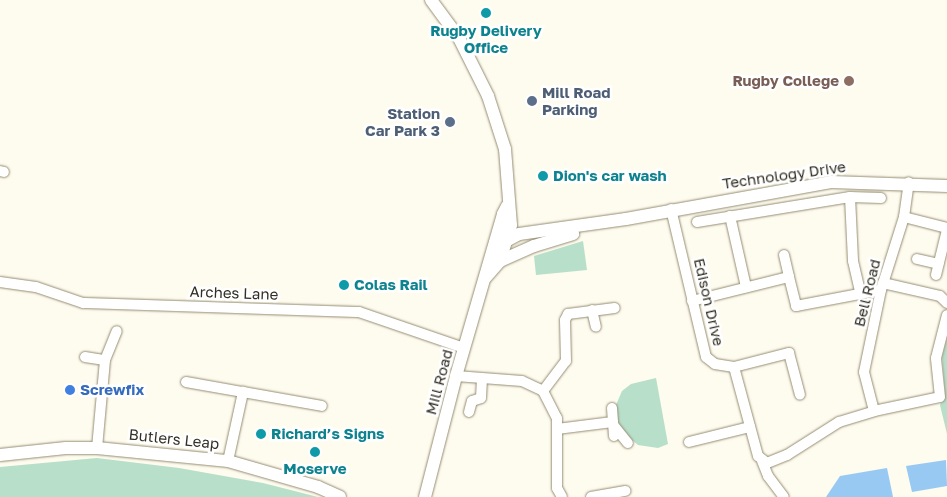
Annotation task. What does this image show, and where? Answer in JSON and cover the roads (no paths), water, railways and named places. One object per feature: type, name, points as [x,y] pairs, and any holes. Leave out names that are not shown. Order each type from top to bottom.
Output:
[{"type":"street","points":[[432,0],[459,38],[491,103],[504,150],[507,206],[502,238],[496,258]]},
{"type":"street","name":"Technology Drive","points":[[496,258],[626,219],[671,209],[830,182],[909,182],[947,186]]},
{"type":"street","name":"Bell Road","points":[[874,411],[864,372],[882,287],[904,217],[909,182]]},
{"type":"street","points":[[697,222],[832,198],[881,198]]},
{"type":"street","points":[[850,198],[853,261],[860,292]]},
{"type":"street","points":[[502,238],[515,229],[507,206]]},
{"type":"street","name":"Edison Drive","points":[[671,209],[706,357],[715,364],[734,367]]},
{"type":"street","points":[[730,216],[746,287]]},
{"type":"street","points":[[904,217],[947,229],[937,269],[917,259]]},
{"type":"street","name":"Technology Drive","points":[[515,229],[626,219]]},
{"type":"street","points":[[502,238],[536,245]]},
{"type":"street","points":[[784,254],[796,306],[882,287],[940,296],[947,303]]},
{"type":"street","name":"Mill Road","points":[[425,497],[464,348],[486,277],[496,258]]},
{"type":"street","points":[[692,300],[789,277]]},
{"type":"street","name":"Arches Lane","points":[[0,282],[36,286],[83,303],[359,312],[464,348]]},
{"type":"street","points":[[543,390],[566,361],[565,320],[568,314],[615,308]]},
{"type":"street","points":[[592,310],[596,327]]},
{"type":"street","points":[[762,461],[767,463],[787,456],[828,428],[874,411],[940,397],[936,358],[947,315]]},
{"type":"street","points":[[97,448],[105,360],[117,331]]},
{"type":"street","points":[[784,497],[768,476],[758,456],[734,367],[789,353],[800,395]]},
{"type":"street","points":[[86,357],[105,360]]},
{"type":"street","points":[[456,376],[482,380],[522,381],[543,390],[553,406],[557,429],[557,496]]},
{"type":"street","points":[[469,412],[472,401],[481,398],[482,380]]},
{"type":"street","points":[[186,382],[322,406]]},
{"type":"street","points":[[228,461],[243,392]]},
{"type":"street","points":[[612,408],[613,428],[628,443]]},
{"type":"street","points":[[689,442],[750,426]]},
{"type":"street","points":[[557,429],[613,428]]},
{"type":"street","name":"Butlers Leap","points":[[0,455],[66,448],[97,448],[228,461],[295,480],[340,497]]},
{"type":"street","points":[[591,497],[618,493]]},
{"type":"water","points":[[946,460],[947,486],[912,492],[906,466]]},
{"type":"water","points":[[887,468],[893,497],[826,497],[840,476]]},
{"type":"place","name":"Rugby Delivery Office","points":[[486,13]]},
{"type":"place","name":"Rugby College","points":[[849,81]]},
{"type":"place","name":"Mill Road Parking","points":[[532,101]]},
{"type":"place","name":"Station Car Park 3","points":[[450,122]]},
{"type":"place","name":"Dion's car wash","points":[[543,176]]},
{"type":"place","name":"Colas Rail","points":[[344,285]]},
{"type":"place","name":"Screwfix","points":[[70,390]]},
{"type":"place","name":"Richard’s Signs","points":[[261,434]]},
{"type":"place","name":"Moserve","points":[[315,452]]}]
